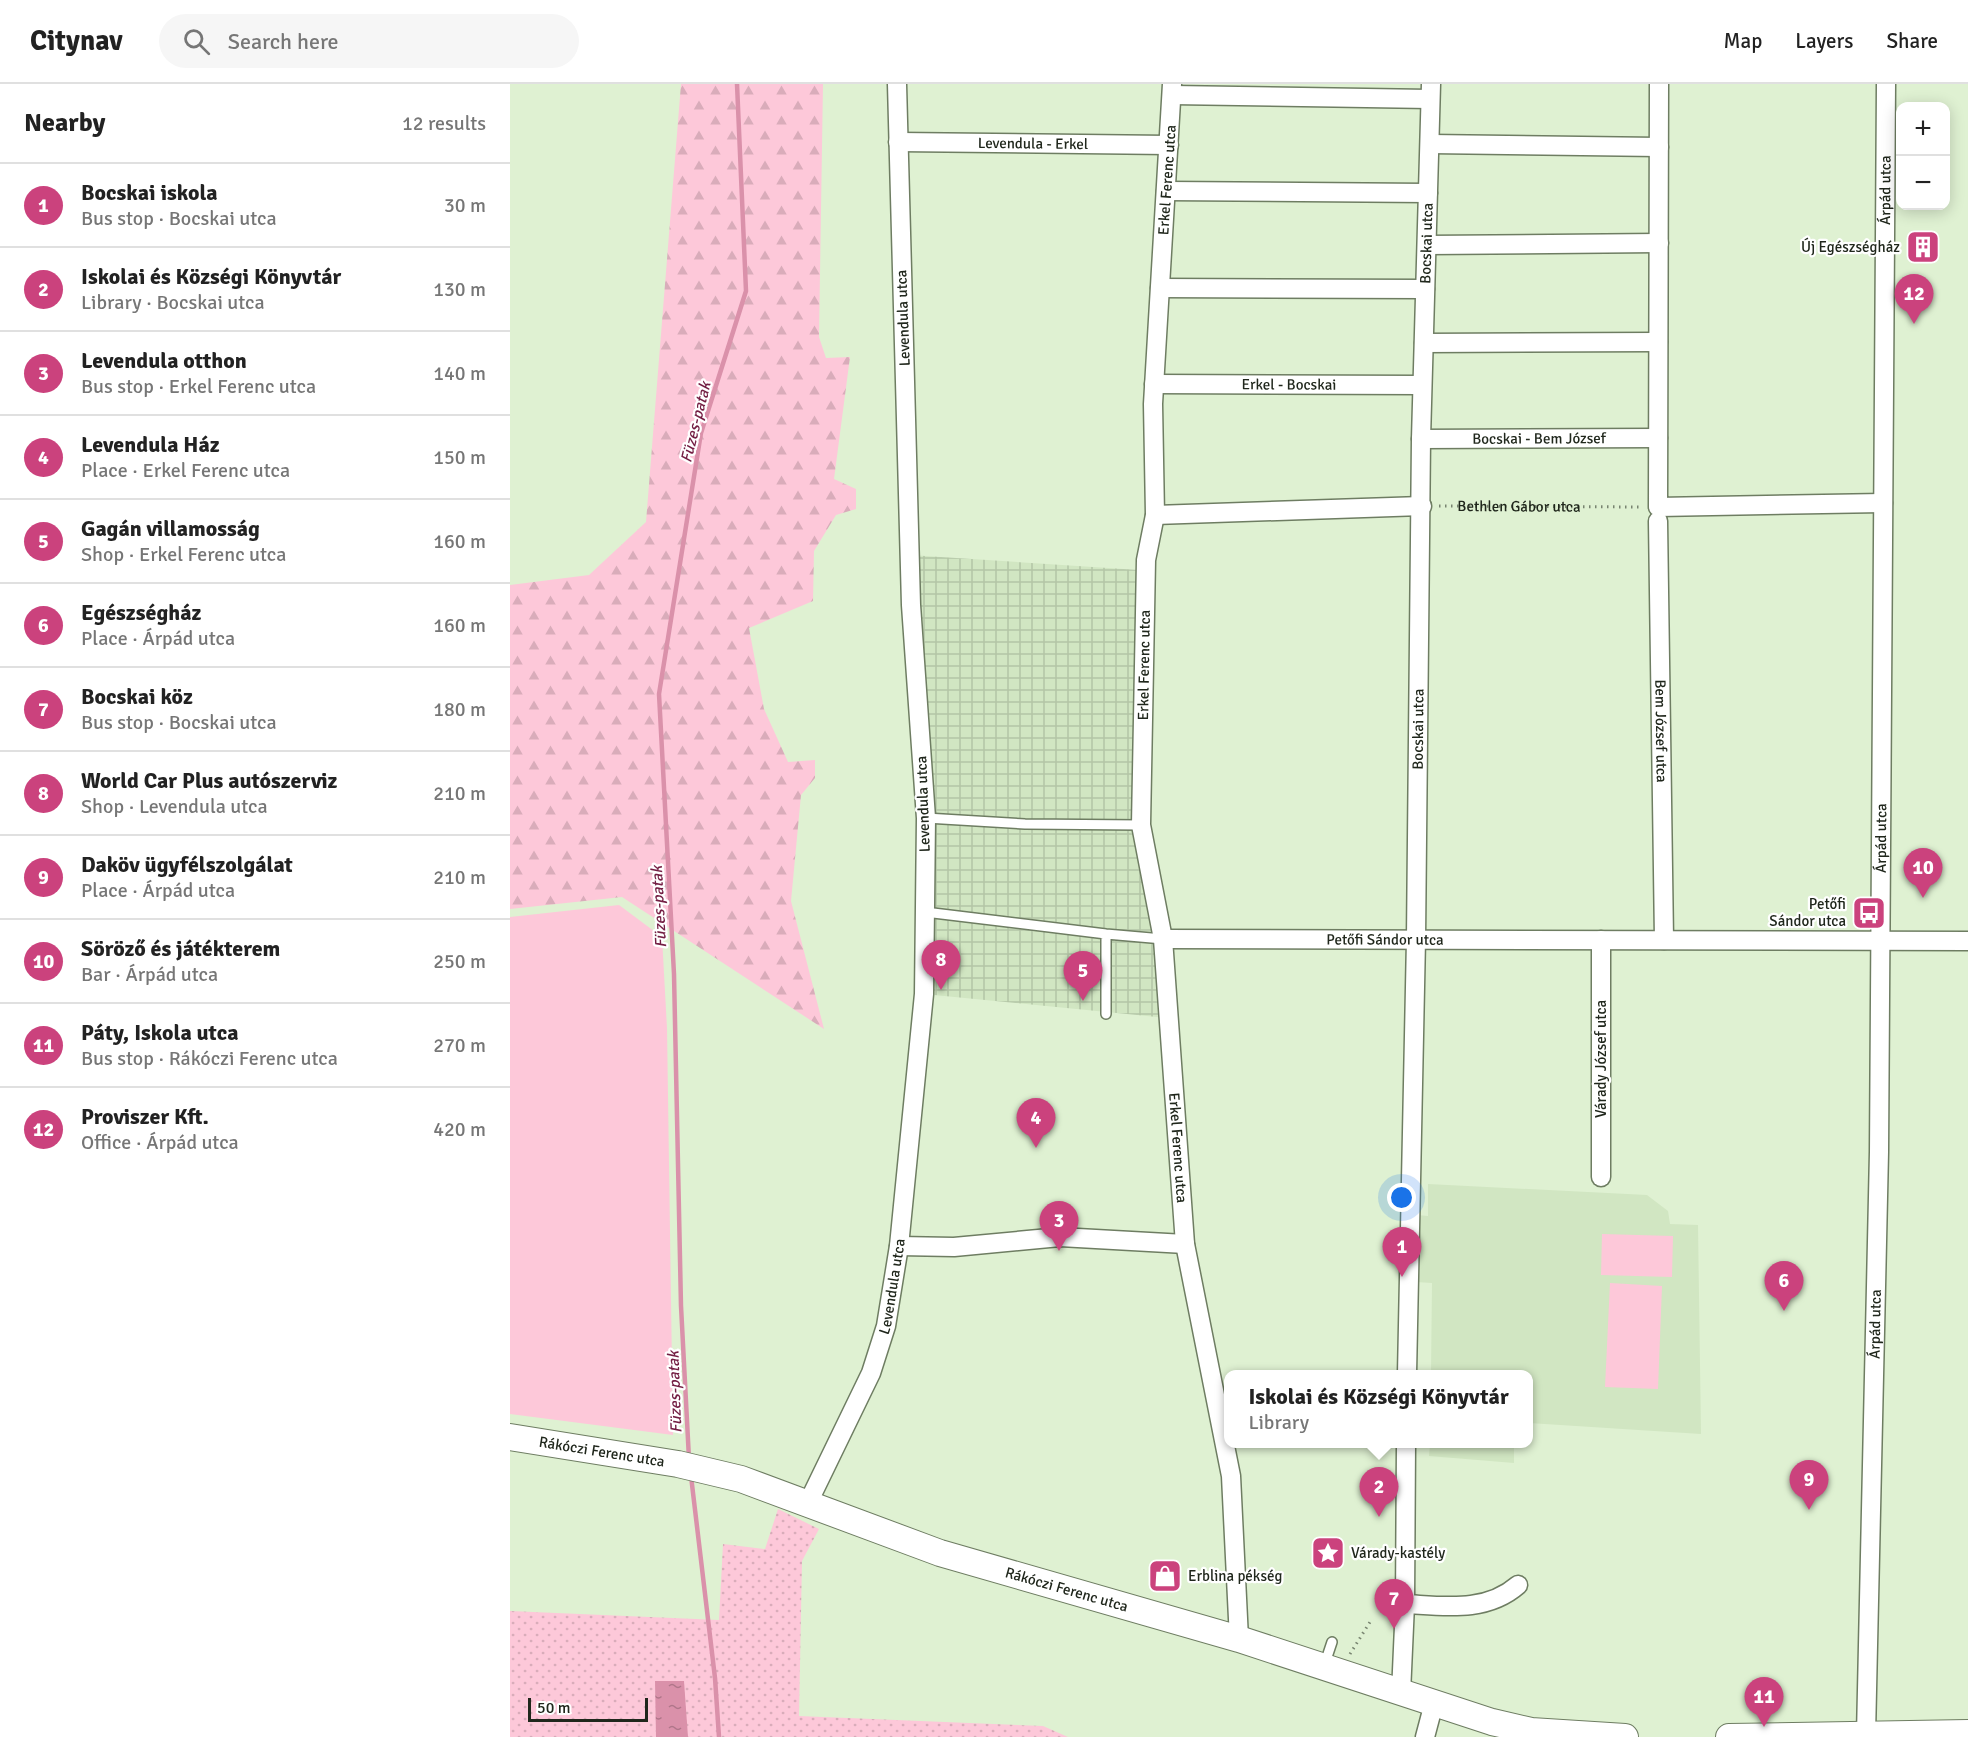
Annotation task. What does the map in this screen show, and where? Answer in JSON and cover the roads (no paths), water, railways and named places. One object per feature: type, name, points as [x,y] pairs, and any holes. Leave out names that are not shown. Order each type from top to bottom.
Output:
[{"type":"main road","name":"Rákóczi Ferenc utca","points":[[510,1437],[689,1467],[741,1479],[940,1553],[1239,1639],[1492,1722],[1531,1731],[1625,1737]]},
{"type":"main road","points":[[1729,1737],[1968,1733]]},
{"type":"street","name":"Levendula utca","points":[[807,1504],[871,1373],[893,1293],[924,994],[926,818],[911,605],[897,84]]},
{"type":"street","name":"Bem József utca","points":[[1659,84],[1658,514],[1664,940]]},
{"type":"street","name":"Árpád utca","points":[[1866,1735],[1874,1467],[1886,84]]},
{"type":"street","points":[[1172,89],[1430,91]]},
{"type":"street","name":"Erkel Ferenc utca","points":[[1172,89],[1154,384],[1155,515],[1146,560],[1142,825],[1163,939],[1185,1244],[1224,1437]]},
{"type":"street","name":"Bocskai utca","points":[[1407,1370],[1416,939],[1421,439],[1430,91]]},
{"type":"street","name":"Levendula - Erkel","points":[[898,142],[1169,145]]},
{"type":"street","points":[[1430,144],[1659,147]]},
{"type":"street","points":[[1166,192],[1428,193]]},
{"type":"street","points":[[1427,245],[1659,243]]},
{"type":"street","points":[[1160,288],[1425,289]]},
{"type":"street","points":[[1424,343],[1658,342]]},
{"type":"street","name":"Erkel - Bocskai","points":[[1154,384],[1422,385]]},
{"type":"street","name":"Bocskai - Bem József","points":[[1421,439],[1658,438]]},
{"type":"street","points":[[1658,514],[1883,503]]},
{"type":"street","points":[[1155,515],[1422,506]]},
{"type":"street","name":"Petőfi Sándor utca","points":[[1163,939],[1968,941]]},
{"type":"street","name":"Várady József utca","points":[[1601,940],[1601,1177]]},
{"type":"street","points":[[899,1246],[954,1247],[1060,1238],[1185,1244]]},
{"type":"street","name":"Erkel Ferenc utca","points":[[1226,1448],[1232,1476],[1239,1639]]},
{"type":"street","points":[[1401,1693],[1405,1604],[1406,1448]]},
{"type":"street","points":[[1405,1604],[1466,1607],[1504,1597],[1518,1585]]},
{"type":"street","points":[[1425,1737],[1434,1703]]},
{"type":"lane","points":[[926,818],[1025,824],[1142,825]]},
{"type":"lane","points":[[925,912],[1163,939]]},
{"type":"lane","points":[[1106,934],[1106,1014]]},
{"type":"lane","points":[[1324,1667],[1332,1642]]},
{"type":"water","points":[[655,1681],[684,1681],[688,1737],[656,1737]]},
{"type":"waterway","name":"Füzes-patak","points":[[689,1459],[681,1306],[674,974],[659,694],[701,433],[746,291],[737,84]]},
{"type":"waterway","name":"Füzes-patak","points":[[691,1476],[715,1678],[719,1737]]},
{"type":"place","name":"Új Egészségház","points":[[1923,247]]},
{"type":"place","name":"Proviszer Kft.","points":[[1914,324]]},
{"type":"place","name":"Söröző és játékterem","points":[[1923,898]]},
{"type":"place","name":"Petőfi Sándor utca","points":[[1869,913]]},
{"type":"place","name":"World Car Plus autószerviz","points":[[941,990]]},
{"type":"place","name":"Gagán villamosság","points":[[1083,1001]]},
{"type":"place","name":"Levendula Ház","points":[[1036,1148]]},
{"type":"place","name":"Levendula otthon","points":[[1059,1251]]},
{"type":"place","name":"Bocskai iskola","points":[[1402,1277]]},
{"type":"place","name":"Egészségház","points":[[1784,1311]]},
{"type":"place","name":"Daköv ügyfélszolgálat","points":[[1809,1510]]},
{"type":"place","name":"Iskolai és Községi Könyvtár","points":[[1379,1517]]},
{"type":"place","name":"Várady-kastély","points":[[1328,1553]]},
{"type":"place","name":"Erblina pékség","points":[[1165,1576]]},
{"type":"place","name":"Bocskai köz","points":[[1394,1629]]},
{"type":"place","name":"Páty, Iskola utca","points":[[1764,1727]]}]
